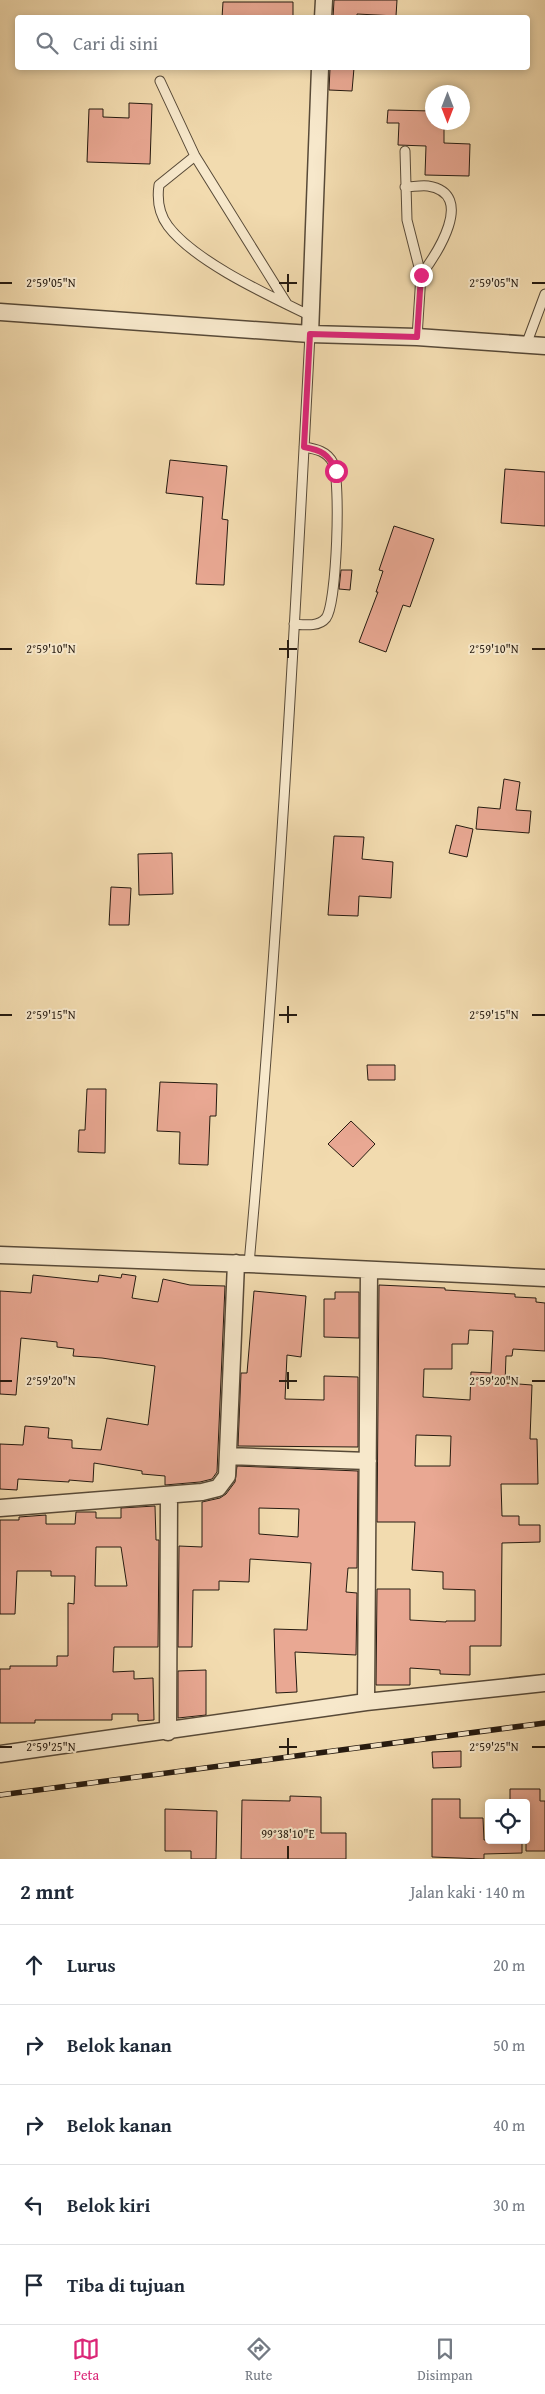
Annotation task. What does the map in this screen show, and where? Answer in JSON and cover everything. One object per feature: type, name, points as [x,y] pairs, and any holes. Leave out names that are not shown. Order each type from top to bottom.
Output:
[{"type":"street","points":[[323,15],[324,0]]},
{"type":"street","points":[[310,334],[320,70]]},
{"type":"street","points":[[0,312],[310,334],[417,337],[545,346]]},
{"type":"street","points":[[0,1255],[545,1278]]},
{"type":"street","points":[[0,1508],[202,1492],[218,1488],[227,1476],[243,1264]]},
{"type":"street","points":[[366,1702],[369,1270]]},
{"type":"street","points":[[228,1456],[368,1461]]},
{"type":"street","points":[[168,1732],[169,1495]]},
{"type":"street","points":[[0,1754],[168,1732],[366,1702],[545,1683]]},
{"type":"lane","points":[[160,81],[195,156],[287,304]]},
{"type":"lane","points":[[405,151],[406,220],[421,275],[417,337]]},
{"type":"lane","points":[[195,156],[159,185],[160,209],[168,226],[191,248],[223,269],[311,316]]},
{"type":"lane","points":[[405,187],[428,186],[443,192],[450,206],[450,227],[438,252],[421,275]]},
{"type":"lane","points":[[526,345],[545,294]]},
{"type":"lane","points":[[243,1264],[266,1064],[310,334]]},
{"type":"lane","points":[[294,624],[315,625],[325,620],[330,611],[335,559],[338,487],[336,471],[332,461],[324,452],[304,447]]},
{"type":"building","points":[[334,0],[397,0],[396,15],[333,15]]},
{"type":"building","points":[[223,2],[293,2],[293,15],[222,15]]},
{"type":"building","points":[[330,70],[354,70],[352,91],[329,90]]},
{"type":"building","points":[[129,103],[152,104],[150,164],[87,162],[89,109],[103,109],[103,117],[129,118]]},
{"type":"building","points":[[388,110],[425,111],[425,130],[444,130],[444,143],[470,144],[469,176],[425,175],[426,146],[398,145],[399,123],[387,123]]},
{"type":"building","points":[[170,460],[227,466],[222,519],[228,520],[224,585],[196,584],[203,497],[166,493]]},
{"type":"building","points":[[505,469],[545,472],[545,526],[501,523]]},
{"type":"building","points":[[394,526],[434,539],[410,607],[403,605],[386,652],[359,642],[378,592],[376,592],[383,571],[379,570]]},
{"type":"building","points":[[341,570],[352,570],[350,590],[339,589]]},
{"type":"building","points":[[504,779],[520,782],[516,810],[531,811],[529,833],[476,829],[478,807],[500,809]]},
{"type":"building","points":[[456,825],[473,829],[467,857],[449,853]]},
{"type":"building","points":[[334,836],[364,837],[362,859],[393,862],[391,898],[359,896],[358,916],[328,915]]},
{"type":"building","points":[[172,853],[173,894],[139,895],[138,854]]},
{"type":"building","points":[[111,887],[131,888],[129,925],[109,925]]},
{"type":"building","points":[[367,1065],[395,1065],[395,1080],[368,1080]]},
{"type":"building","points":[[160,1082],[217,1084],[216,1116],[210,1116],[208,1165],[179,1164],[180,1132],[157,1131]]},
{"type":"building","points":[[87,1089],[106,1089],[105,1153],[78,1152],[79,1130],[85,1130]]},
{"type":"building","points":[[351,1121],[375,1144],[353,1167],[328,1144]]},
{"type":"building","points":[[122,1274],[136,1276],[132,1298],[158,1302],[163,1279],[190,1285],[225,1286],[217,1472],[212,1479],[200,1482],[165,1485],[165,1476],[142,1474],[142,1471],[94,1463],[93,1482],[18,1479],[17,1490],[0,1489],[0,1444],[23,1445],[25,1426],[49,1428],[48,1438],[72,1440],[72,1448],[101,1450],[107,1418],[148,1425],[155,1366],[102,1358],[73,1356],[74,1349],[57,1347],[57,1342],[21,1338],[16,1395],[0,1394],[0,1291],[31,1293],[33,1275],[98,1282],[99,1275],[121,1278]]},
{"type":"building","points":[[379,1285],[515,1294],[515,1297],[536,1298],[536,1302],[545,1303],[545,1351],[513,1349],[512,1356],[506,1356],[505,1383],[532,1385],[530,1439],[537,1439],[538,1484],[501,1484],[502,1516],[519,1516],[519,1525],[540,1525],[540,1542],[502,1543],[501,1646],[470,1646],[470,1675],[440,1674],[440,1670],[410,1668],[410,1685],[376,1685],[377,1589],[410,1589],[410,1620],[475,1621],[475,1590],[443,1589],[443,1572],[412,1570],[415,1522],[377,1522]],"holes":[[[469,1330],[493,1331],[491,1373],[471,1372],[470,1400],[423,1397],[424,1369],[452,1369],[452,1344],[468,1344]],[[416,1435],[451,1436],[450,1466],[415,1466]]]},
{"type":"building","points":[[254,1291],[306,1296],[301,1357],[287,1355],[285,1399],[324,1400],[324,1376],[358,1377],[358,1447],[238,1446],[241,1373],[247,1373]]},
{"type":"building","points":[[335,1292],[359,1292],[359,1338],[324,1337],[324,1299],[335,1299]]},
{"type":"building","points":[[237,1466],[358,1471],[357,1568],[348,1568],[346,1592],[357,1593],[356,1655],[295,1652],[297,1692],[276,1693],[274,1629],[307,1630],[311,1563],[250,1559],[249,1582],[219,1581],[219,1590],[193,1590],[192,1647],[178,1647],[179,1546],[202,1547],[202,1502],[220,1498],[226,1494],[235,1482]],"holes":[[[259,1508],[299,1509],[298,1537],[259,1534]]]},
{"type":"building","points":[[155,1506],[156,1540],[159,1540],[158,1647],[114,1647],[113,1672],[134,1671],[134,1679],[153,1678],[154,1720],[138,1721],[138,1714],[112,1714],[112,1720],[35,1720],[35,1723],[0,1723],[0,1669],[10,1669],[10,1666],[57,1666],[57,1656],[68,1656],[68,1603],[74,1604],[75,1576],[51,1576],[51,1571],[17,1571],[15,1614],[0,1614],[0,1520],[19,1520],[19,1517],[46,1515],[46,1524],[75,1524],[76,1512],[96,1512],[96,1518],[121,1518],[121,1508]],"holes":[[[96,1547],[121,1547],[127,1586],[95,1586]]]},
{"type":"building","points":[[206,1670],[206,1715],[178,1718],[178,1671]]},
{"type":"building","points":[[461,1751],[461,1767],[433,1768],[432,1752]]},
{"type":"building","points":[[510,1789],[540,1789],[540,1801],[545,1801],[545,1851],[526,1851],[526,1844],[530,1844],[530,1799],[510,1799]]},
{"type":"building","points":[[290,1796],[321,1797],[321,1833],[346,1833],[346,1859],[241,1859],[242,1800],[290,1801]]},
{"type":"building","points":[[432,1799],[460,1799],[460,1818],[483,1818],[485,1844],[522,1844],[522,1853],[484,1854],[484,1859],[432,1857]]},
{"type":"building","points":[[165,1809],[217,1811],[216,1859],[191,1859],[191,1851],[165,1851]]},
{"type":"railway","points":[[0,1795],[545,1723]]},
{"type":"route","points":[[336,471],[332,461],[324,452],[304,447],[310,334],[417,337],[421,275]]}]
